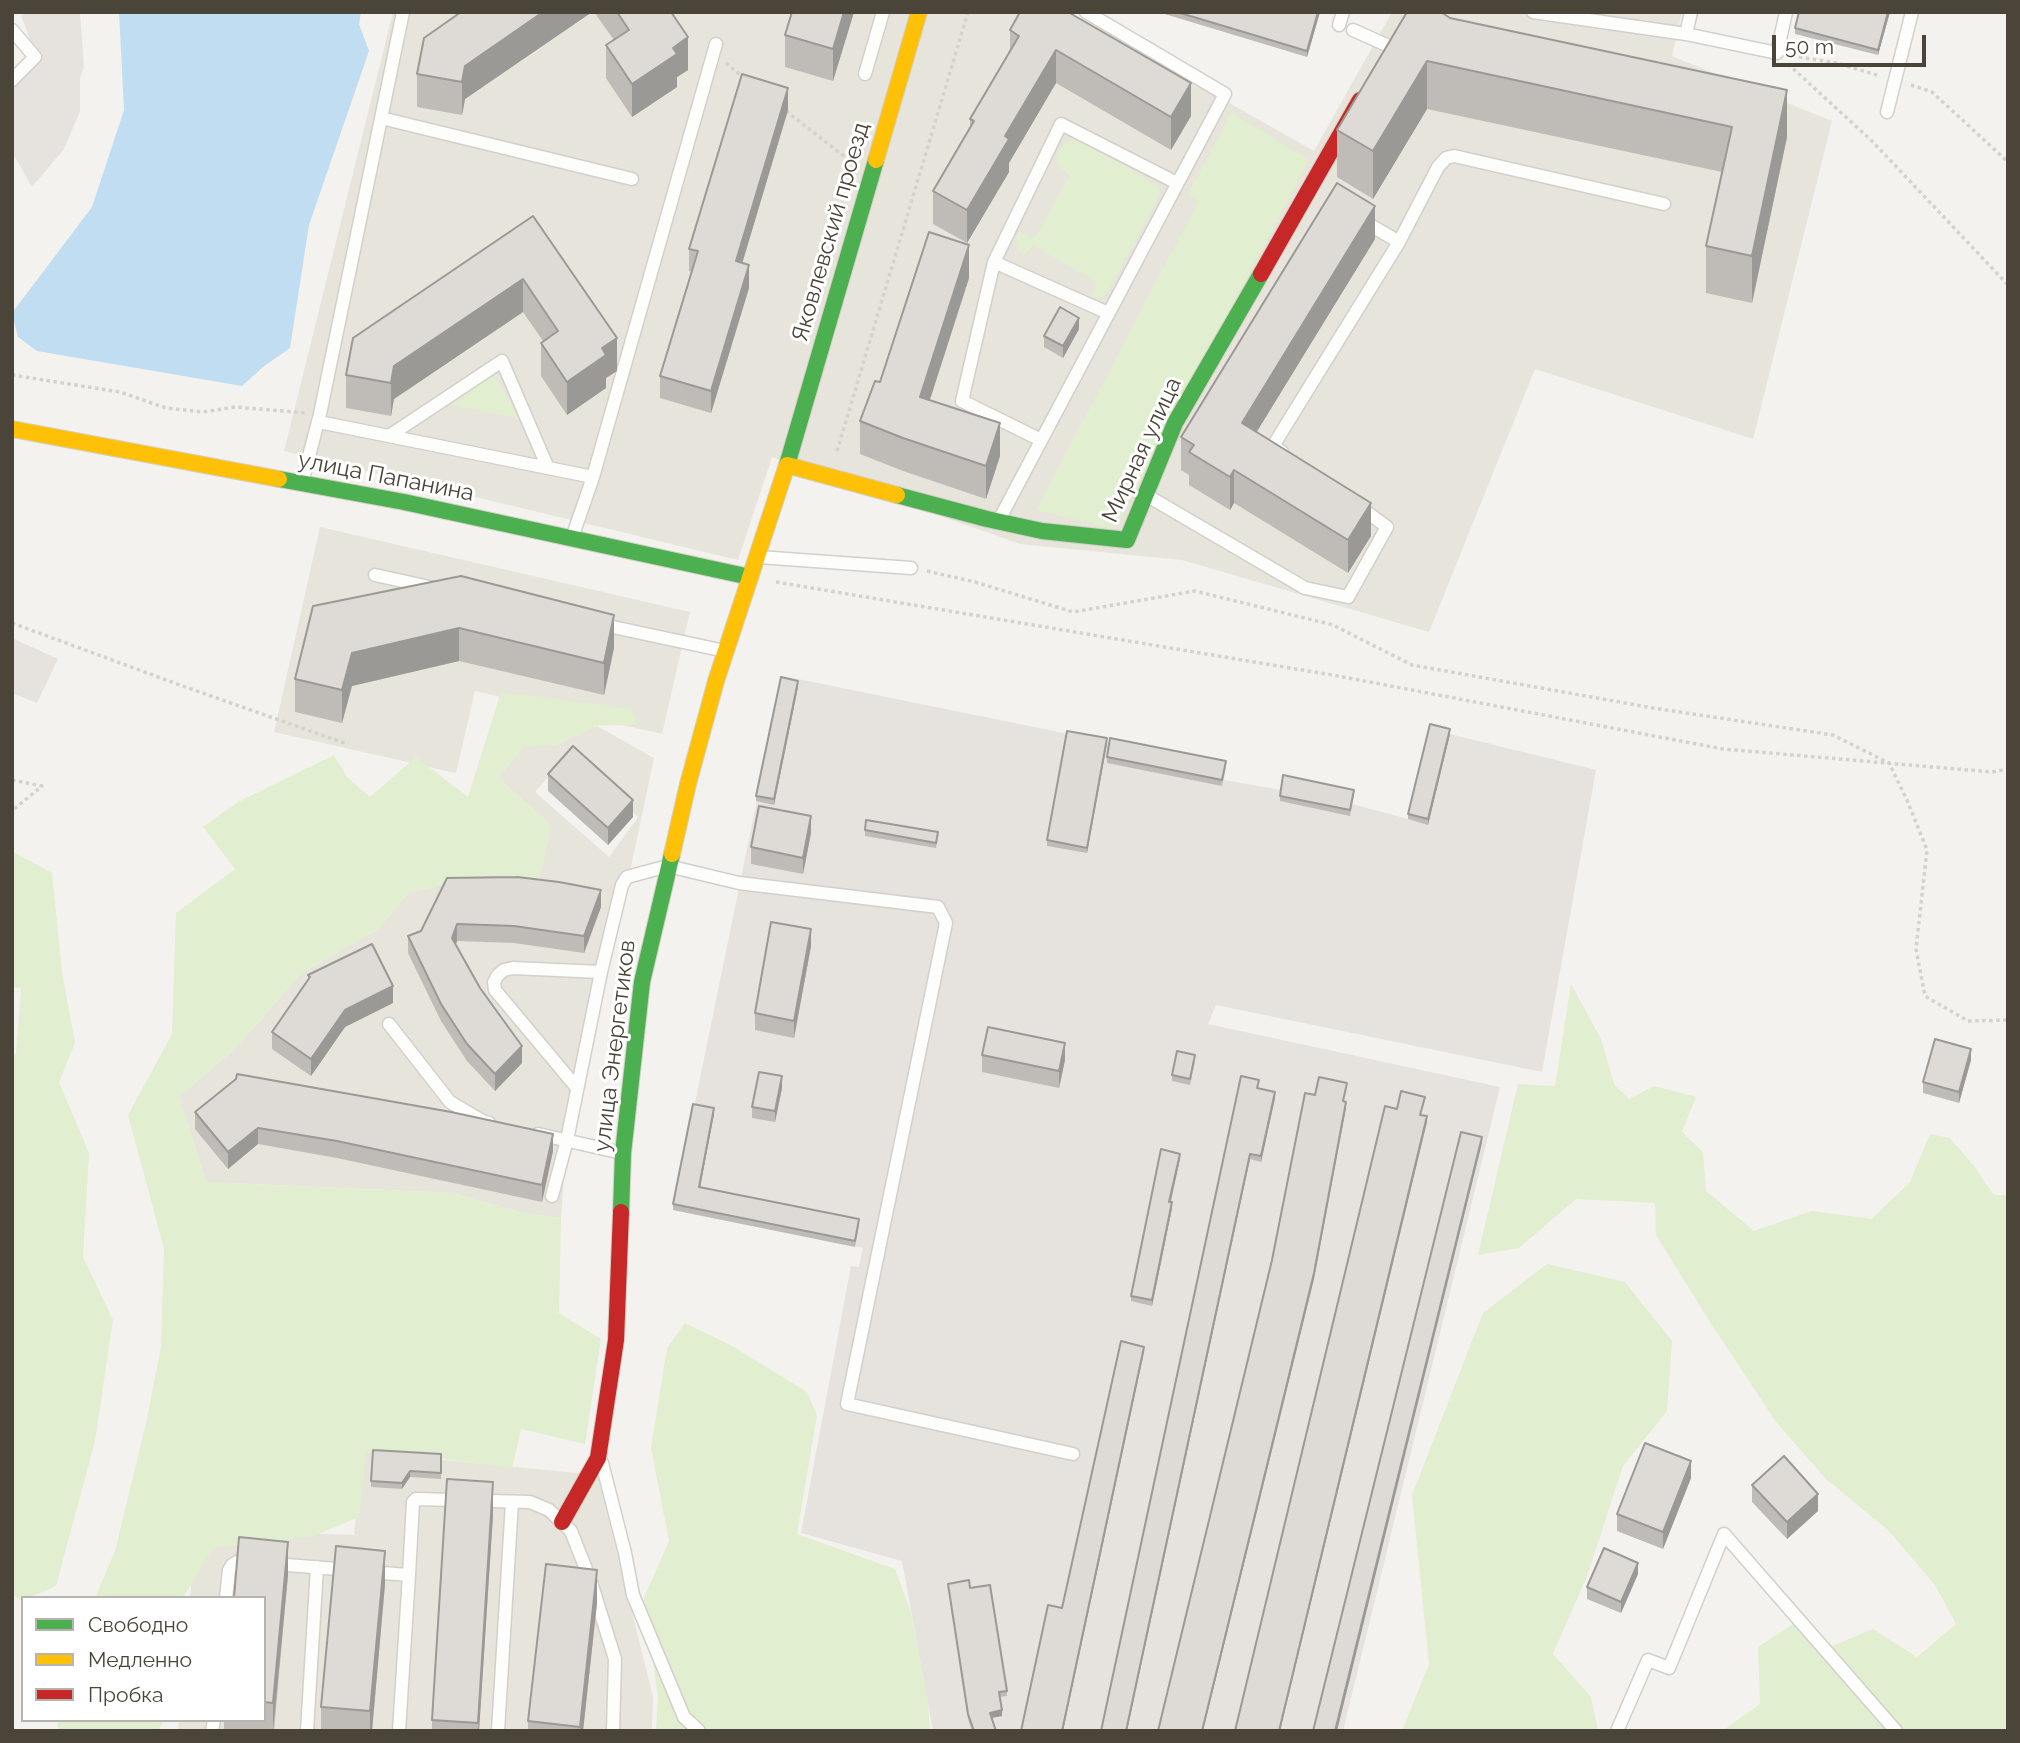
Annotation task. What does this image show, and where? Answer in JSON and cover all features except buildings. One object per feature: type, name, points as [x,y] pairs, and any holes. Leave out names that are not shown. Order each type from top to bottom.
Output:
[{"type":"street","name":"Яковлевский проезд","points":[[787,465],[919,12]]},
{"type":"street","name":"Мирная улица","points":[[787,465],[998,522],[1042,531],[1127,540],[1175,423],[1314,193],[1370,82]]},
{"type":"street","name":"улица Папанина","points":[[12,429],[404,502],[750,578]]},
{"type":"street","points":[[750,578],[787,465]]},
{"type":"street","name":"улица Энергетиков","points":[[562,1522],[598,1458],[616,1340],[623,1153],[642,982],[688,784],[725,651],[750,578]]},
{"type":"lane","points":[[302,483],[319,418],[403,12]]},
{"type":"lane","points":[[866,74],[883,12]]},
{"type":"lane","points":[[998,522],[1225,94],[1086,12]]},
{"type":"lane","points":[[1533,12],[1686,34],[1777,53],[1786,12]]},
{"type":"lane","points":[[1686,34],[1690,12]]},
{"type":"lane","points":[[1887,111],[1912,12]]},
{"type":"lane","points":[[12,30],[35,57],[12,79]]},
{"type":"lane","points":[[1353,30],[1391,47]]},
{"type":"lane","points":[[572,539],[593,477],[715,48]]},
{"type":"lane","points":[[381,118],[632,179]]},
{"type":"lane","points":[[1041,440],[962,401],[994,262],[1061,124],[1177,183]]},
{"type":"lane","points":[[1296,462],[1273,446],[1399,242],[1438,167],[1446,158],[1454,156],[1664,204]]},
{"type":"lane","points":[[1354,216],[1399,242]]},
{"type":"lane","points":[[994,262],[1108,313]]},
{"type":"lane","points":[[389,436],[502,361],[548,468]]},
{"type":"lane","points":[[319,418],[389,436],[593,477]]},
{"type":"lane","points":[[1146,495],[1305,588],[1348,597],[1387,527],[1353,503]]},
{"type":"lane","points":[[755,557],[911,568]]},
{"type":"lane","points":[[375,575],[442,589]]},
{"type":"lane","points":[[590,622],[725,651]]},
{"type":"lane","points":[[552,1196],[567,1140],[601,972],[624,880],[627,877],[668,866],[740,883],[938,907],[946,923],[847,1404],[1073,1454]]},
{"type":"lane","points":[[577,1088],[495,990],[494,982],[504,970],[513,968],[601,972]]},
{"type":"lane","points":[[389,1024],[450,1102],[484,1122],[507,1127]]},
{"type":"lane","points":[[531,1132],[623,1153]]},
{"type":"lane","points":[[599,1453],[633,1595],[684,1717],[699,1731]]},
{"type":"lane","points":[[398,1731],[414,1500],[530,1502],[549,1510],[571,1531],[591,1582],[615,1659],[612,1731]]},
{"type":"lane","points":[[498,1731],[512,1502]]},
{"type":"lane","points":[[1617,1731],[1648,1660],[1669,1668],[1724,1534],[1896,1731]]},
{"type":"lane","points":[[226,1596],[229,1570],[237,1562],[408,1575]]},
{"type":"lane","points":[[307,1731],[317,1567]]},
{"type":"path","points":[[830,477],[968,12]]},
{"type":"path","points":[[715,48],[745,78]]},
{"type":"path","points":[[1777,53],[1872,141],[2008,285]]},
{"type":"path","points":[[787,111],[871,177]]},
{"type":"path","points":[[12,375],[120,392],[166,408],[203,412],[235,407],[319,418]]},
{"type":"path","points":[[911,568],[975,582],[1073,612],[1195,591],[1332,625],[1412,665],[1653,708],[1833,735],[1889,763],[1927,850],[1916,948],[1925,996],[1968,1021],[2008,1020]]},
{"type":"path","points":[[750,578],[1325,674],[1723,748],[1992,772],[2008,769]]},
{"type":"path","points":[[12,623],[347,744]]},
{"type":"path","points":[[12,780],[42,786],[12,810]]},
{"type":"shaded area","points":[[31,12],[80,12],[84,67],[80,78],[80,111],[64,149],[32,187],[12,152],[12,81],[25,64],[30,40],[21,15]]},
{"type":"shaded area","points":[[393,12],[1069,12],[1314,151],[1392,12],[1682,12],[1672,56],[1832,121],[1753,439],[1535,369],[1429,632],[1182,560],[1020,544],[772,457],[738,560],[284,451]]},
{"type":"shaded area","points":[[320,527],[690,612],[662,734],[475,691],[456,773],[274,732]]},
{"type":"shaded area","points":[[12,638],[58,659],[37,703],[12,693]]},
{"type":"shaded area","points":[[788,677],[1226,766],[1224,780],[1281,790],[1283,781],[1354,795],[1352,804],[1408,819],[1430,729],[1596,770],[1542,1072],[1216,1005],[1208,1024],[1500,1087],[1343,1731],[933,1731],[902,1561],[801,1533],[851,1266],[859,1267],[863,1248],[673,1210],[781,683]]},
{"type":"shaded area","points":[[597,726],[654,758],[566,1153],[561,1218],[523,1213],[453,1193],[206,1182],[179,1096],[234,1050],[301,973],[378,929],[408,893],[491,874],[539,881],[551,825],[498,778],[524,746],[555,745]],"holes":[[[570,752],[638,817],[609,857],[535,792]]]},
{"type":"shaded area","points":[[362,1452],[598,1475],[653,1697],[652,1731],[178,1731],[179,1722],[266,1722],[266,1596],[190,1596],[196,1529],[354,1535]]},
{"type":"green space","points":[[1231,112],[1309,160],[1115,529],[1036,510],[1198,202],[1188,194]]},
{"type":"green space","points":[[1076,139],[1157,185],[1160,195],[1108,292],[1100,298],[1091,297],[1096,281],[1033,246],[1023,256],[1016,245],[1019,232],[1034,239],[1070,175],[1059,167],[1056,154],[1065,142]]},
{"type":"green space","points":[[484,374],[495,377],[519,418],[440,403]]},
{"type":"green space","points":[[501,692],[632,709],[637,724],[597,726],[555,745],[524,747],[498,778],[551,825],[539,881],[491,874],[408,893],[378,929],[301,973],[234,1050],[179,1096],[206,1182],[453,1193],[523,1213],[561,1218],[559,1313],[601,1339],[585,1444],[521,1429],[512,1468],[421,1456],[366,1453],[359,1517],[311,1537],[213,1548],[184,1596],[96,1596],[115,1551],[161,1347],[164,1249],[128,1115],[172,1034],[176,913],[235,869],[203,827],[236,803],[334,755],[347,777],[370,797],[416,757],[468,797]]},
{"type":"green space","points":[[12,851],[52,873],[62,972],[75,1043],[59,1082],[89,1153],[83,1257],[113,1320],[95,1441],[56,1586],[33,1596],[21,1596],[21,1601],[12,1594],[12,1056],[16,1053],[21,988],[12,987]]},
{"type":"green space","points":[[1571,984],[1601,1039],[1614,1084],[1629,1099],[1654,1086],[1696,1097],[1682,1132],[1703,1152],[1706,1191],[1754,1231],[1812,1211],[1872,1219],[1910,1182],[1930,1134],[1950,1138],[1994,1195],[2008,1195],[2008,1731],[1722,1731],[1760,1704],[1758,1647],[1793,1624],[1818,1652],[1873,1629],[1917,1657],[1956,1624],[1935,1585],[1888,1530],[1826,1479],[1776,1422],[1656,1235],[1655,1203],[1576,1199],[1519,1248],[1478,1255],[1518,1084],[1555,1086]]},
{"type":"green space","points":[[1547,1264],[1625,1282],[1672,1341],[1667,1411],[1623,1466],[1587,1576],[1553,1654],[1591,1697],[1598,1731],[1402,1731],[1429,1664],[1412,1495],[1483,1313]]},
{"type":"green space","points":[[685,1323],[732,1346],[807,1392],[817,1415],[797,1534],[895,1569],[911,1613],[928,1701],[930,1731],[656,1731],[658,1697],[644,1598],[669,1541],[651,1448],[667,1348]]},
{"type":"green space","points":[[58,1722],[163,1722],[158,1731],[58,1731]]},
{"type":"water","points":[[119,12],[361,12],[359,24],[369,51],[309,225],[290,348],[242,386],[37,351],[18,337],[12,313],[92,207],[124,110]]},
{"type":"traffic: fast","points":[[787,465],[876,160]]},
{"type":"traffic: fast","points":[[897,495],[1042,531],[1127,540],[1175,423],[1261,274]]},
{"type":"traffic: fast","points":[[279,479],[404,502],[750,577]]},
{"type":"traffic: fast","points":[[621,1212],[623,1153],[642,982],[672,854]]},
{"type":"traffic: slow","points":[[876,160],[919,12]]},
{"type":"traffic: slow","points":[[12,429],[279,479]]},
{"type":"traffic: slow","points":[[672,854],[716,681],[787,465],[897,495]]},
{"type":"traffic: jam","points":[[1261,274],[1360,100]]},
{"type":"traffic: jam","points":[[562,1522],[598,1458],[616,1340],[621,1212]]}]
